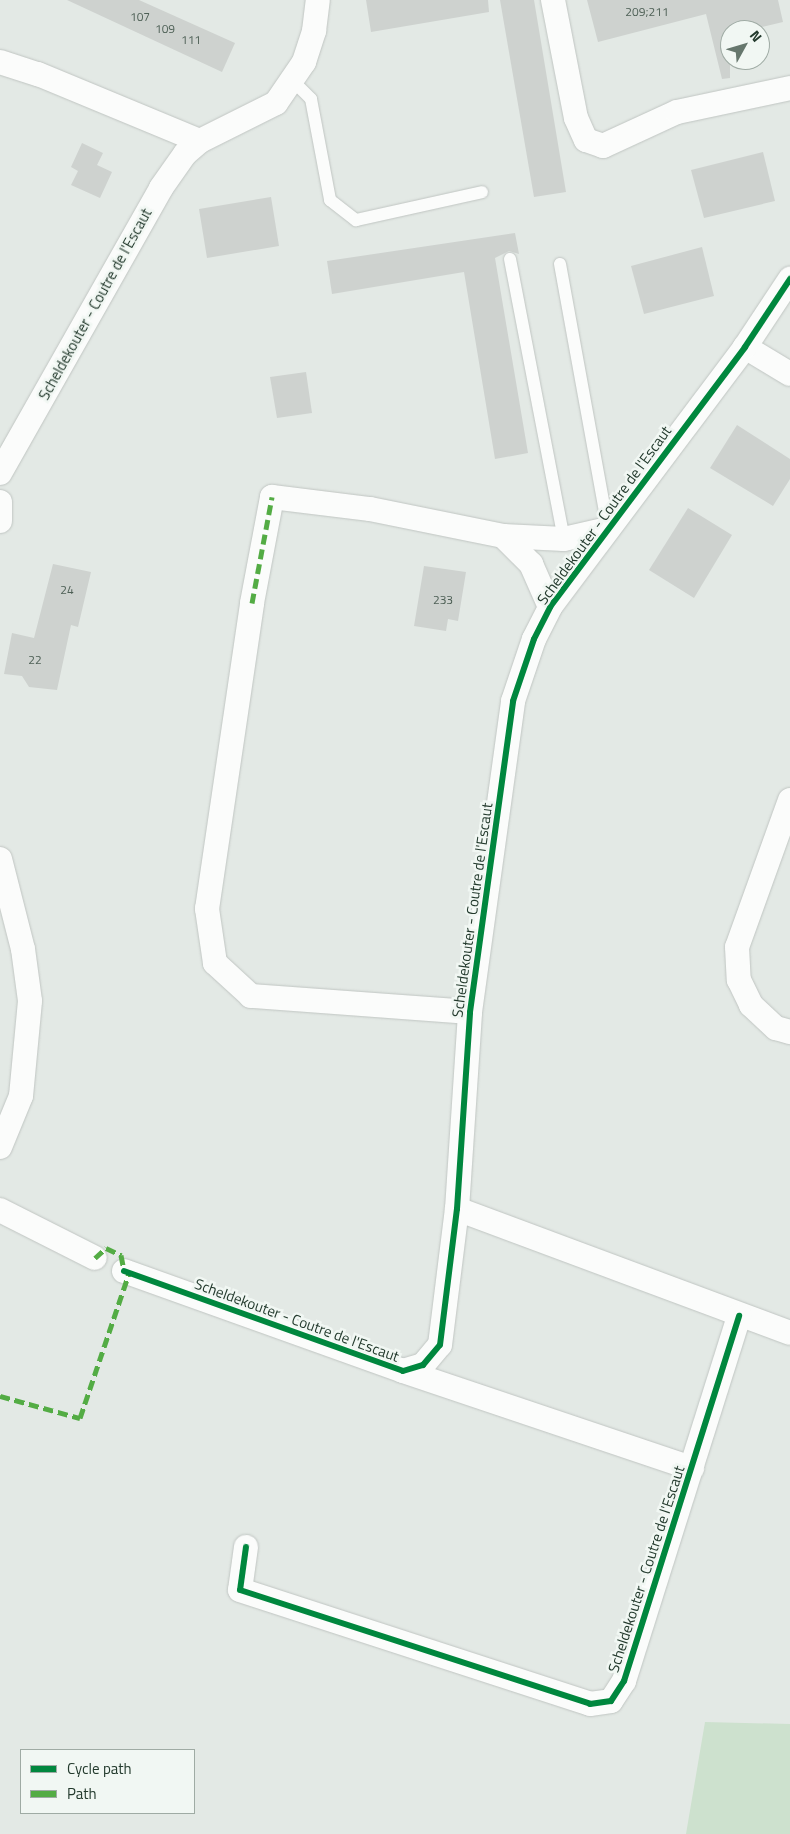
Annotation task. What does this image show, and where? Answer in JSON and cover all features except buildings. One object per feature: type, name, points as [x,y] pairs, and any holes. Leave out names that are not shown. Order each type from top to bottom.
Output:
[{"type":"street","name":"Scheldekouter - Coutre de l'Escaut","points":[[0,473],[160,188],[185,154],[200,142],[276,103],[304,62],[314,31],[318,0]]},
{"type":"street","points":[[554,0],[576,118],[586,140],[603,146],[677,112],[790,88]]},
{"type":"street","points":[[0,62],[38,74],[200,142]]},
{"type":"street","name":"Scheldekouter - Coutre de l'Escaut","points":[[403,1371],[423,1365],[440,1345],[457,1210],[470,1012],[513,701],[534,639],[550,607],[745,347],[790,279]]},
{"type":"street","points":[[745,347],[790,374]]},
{"type":"street","name":"Scheldekouter - Coutre de l'Escaut","points":[[470,1012],[251,996],[215,964],[207,909],[252,603],[272,497],[370,509],[503,536],[564,539],[608,529]]},
{"type":"street","points":[[0,502],[0,521]]},
{"type":"street","name":"Scheldekouter - Coutre de l'Escaut","points":[[503,536],[531,564],[550,607]]},
{"type":"street","points":[[790,800],[737,948],[739,980],[751,1005],[776,1028],[790,1032]]},
{"type":"street","points":[[0,858],[8,922],[30,1001],[21,1096],[0,1147]]},
{"type":"street","points":[[0,1210],[95,1258]]},
{"type":"street","points":[[457,1210],[790,1334]]},
{"type":"street","name":"Scheldekouter - Coutre de l'Escaut","points":[[124,1271],[403,1371],[692,1468]]},
{"type":"street","name":"Scheldekouter - Coutre de l'Escaut","points":[[246,1547],[240,1590],[590,1704],[611,1701],[624,1681],[739,1316]]},
{"type":"lane","points":[[292,80],[311,99],[330,200],[356,220],[482,192]]},
{"type":"lane","points":[[510,259],[564,539]]},
{"type":"lane","points":[[560,264],[608,529]]},
{"type":"green space","points":[[705,1722],[790,1724],[790,1834],[686,1834]]},
{"type":"marked path","points":[[252,603],[272,497]]},
{"type":"marked path","points":[[95,1258],[106,1248],[121,1255],[124,1271]]},
{"type":"marked path","points":[[0,1396],[80,1418],[129,1273]]},
{"type":"cycle path","points":[[124,1271],[403,1371],[423,1365],[440,1345],[457,1209],[470,1012],[513,701],[534,639],[550,607],[745,347],[790,279]]},
{"type":"cycle path","points":[[246,1547],[240,1590],[590,1704],[611,1701],[624,1681],[739,1316]]}]
